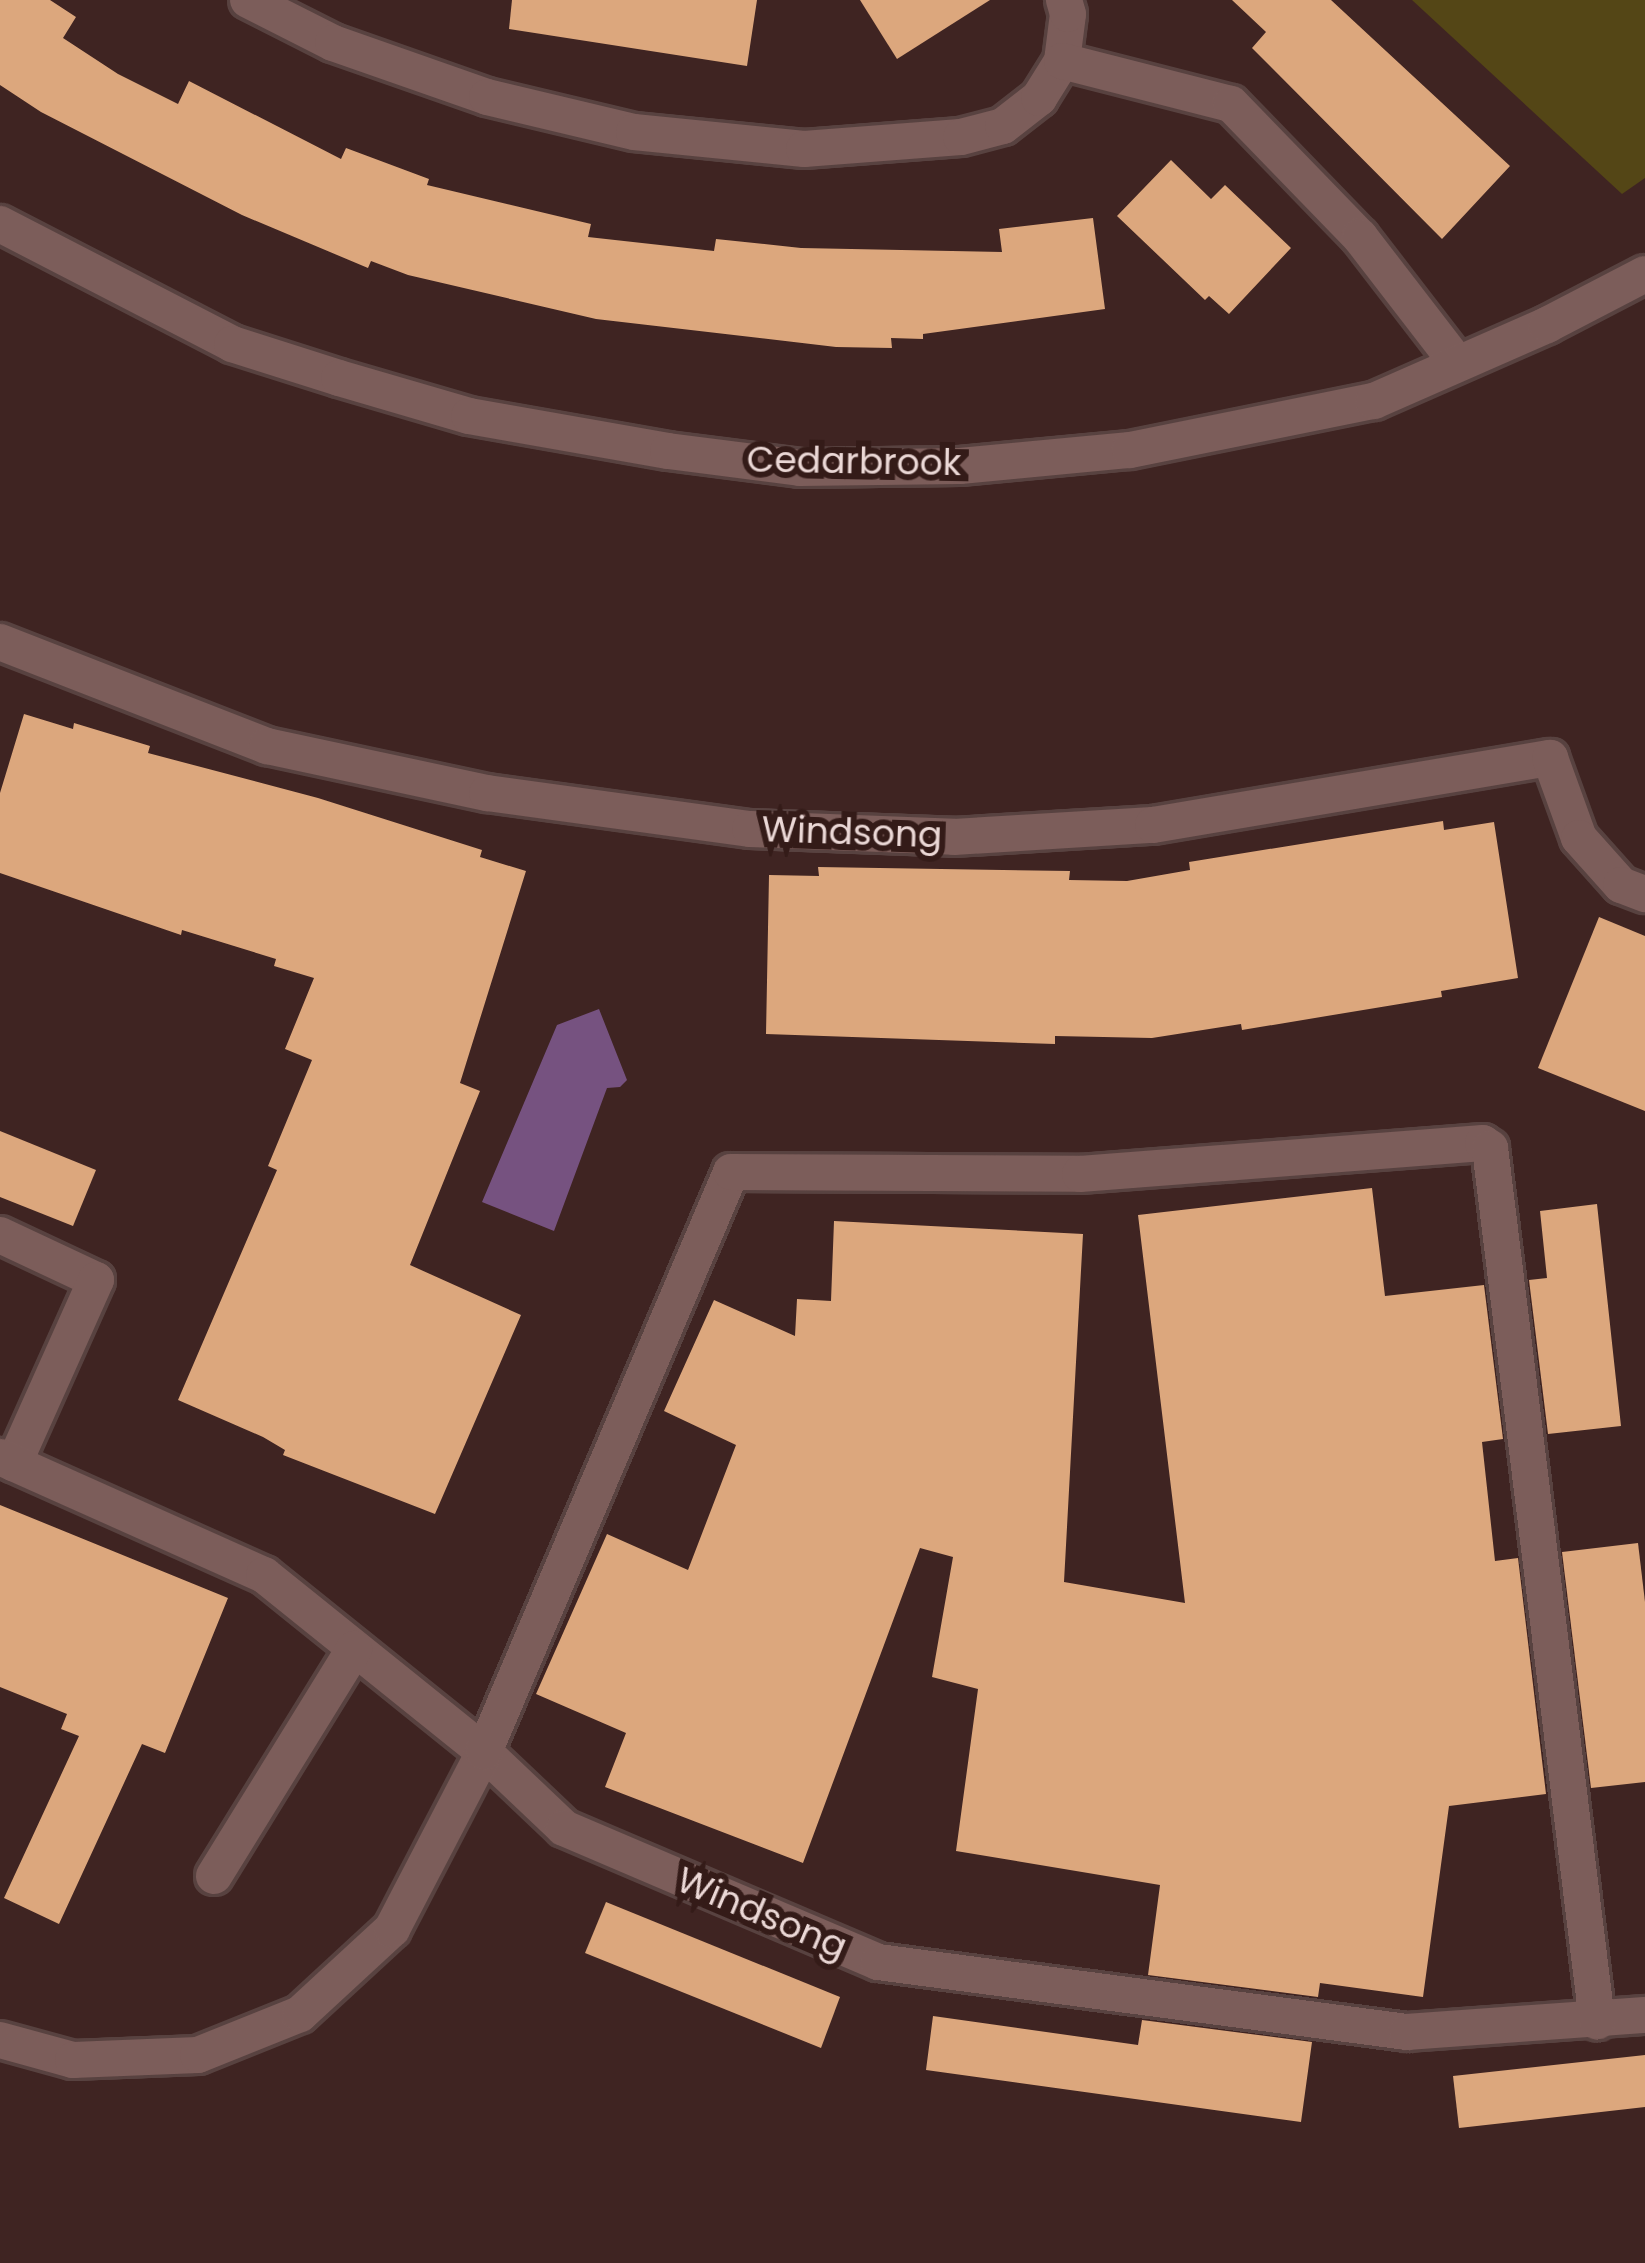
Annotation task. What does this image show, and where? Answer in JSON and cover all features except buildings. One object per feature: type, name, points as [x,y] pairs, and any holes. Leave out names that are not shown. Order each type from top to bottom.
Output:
[{"type":"street","points":[[248,0],[333,43],[487,98],[634,132],[804,149],[961,136],[1003,126],[1040,98],[1062,61],[1066,7]]},
{"type":"street","points":[[1062,61],[1232,104],[1360,237],[1457,363]]},
{"type":"street","name":"Cedarbrook","points":[[0,224],[232,344],[339,378],[469,416],[668,452],[800,468],[960,466],[1130,449],[1374,401],[1645,274]]},
{"type":"street","name":"Windsong","points":[[0,642],[267,746],[487,793],[749,829],[954,837],[1153,825],[1550,758],[1579,838],[1621,885],[1645,894]]},
{"type":"street","points":[[0,2040],[74,2060],[198,2055],[300,2014],[392,1929],[484,1752],[731,1172],[1080,1174],[1483,1143],[1490,1148],[1598,2021]]},
{"type":"street","points":[[0,1235],[97,1280],[7,1460]]},
{"type":"street","name":"Windsong","points":[[7,1460],[264,1575],[484,1752],[564,1828],[878,1962],[1407,2032],[1645,2015]]},
{"type":"street","points":[[214,1876],[354,1649]]},
{"type":"shaded area","points":[[1412,0],[1645,0],[1645,178],[1622,194]]},
{"type":"shaded area","points":[[599,1009],[627,1080],[620,1087],[607,1088],[554,1231],[482,1202],[557,1025]]}]
